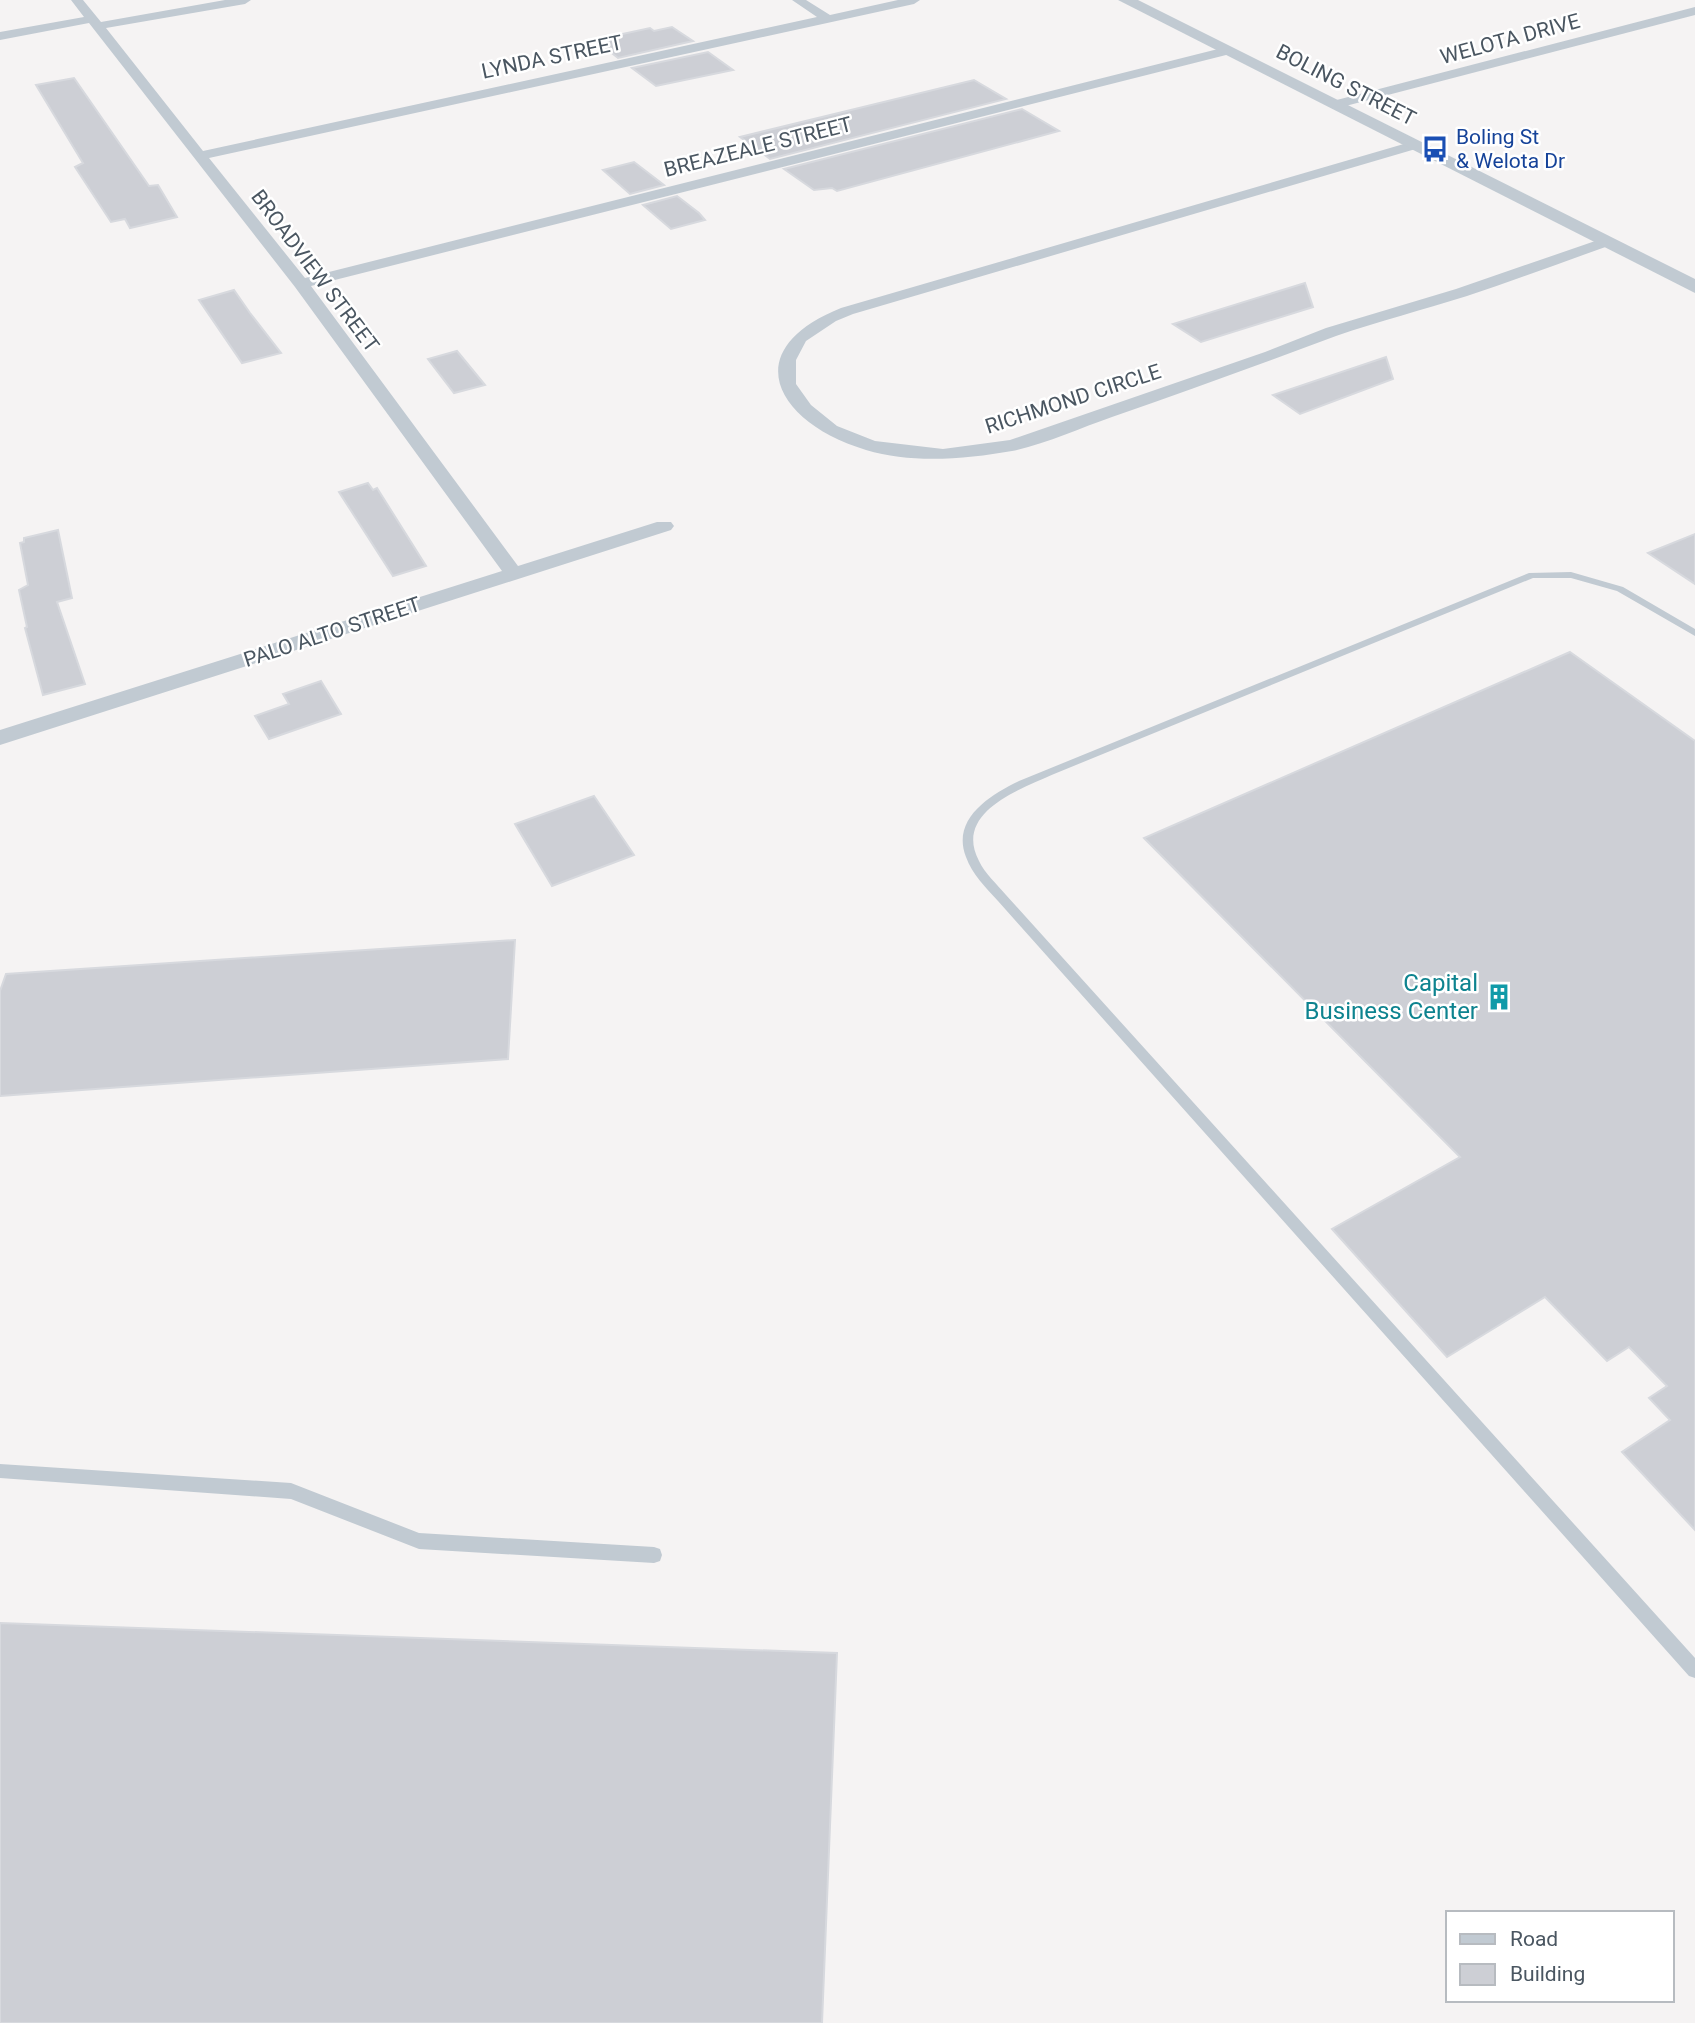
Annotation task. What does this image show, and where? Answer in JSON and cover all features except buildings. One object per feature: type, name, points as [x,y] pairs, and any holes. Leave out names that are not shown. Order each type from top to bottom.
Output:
[{"type":"street","name":"BROADVIEW STREET","points":[[77,0],[301,284],[513,573]]},
{"type":"street","points":[[0,36],[245,0]]},
{"type":"street","points":[[798,0],[828,19]]},
{"type":"street","name":"LYNDA STREET","points":[[200,156],[914,0]]},
{"type":"street","name":"BOLING STREET","points":[[1126,0],[1695,287]]},
{"type":"street","name":"WELOTA DRIVE","points":[[1334,105],[1695,11]]},
{"type":"street","name":"BREAZEALE STREET","points":[[301,284],[1226,51]]},
{"type":"street","name":"RICHMOND CIRCLE","points":[[1414,145],[879,300],[830,318],[799,338],[787,360],[787,384],[805,409],[831,430],[871,446],[943,455],[1013,444],[1332,332],[1462,292],[1606,242]]},
{"type":"street","name":"PALO ALTO STREET","points":[[0,738],[663,526]]},
{"type":"lane","points":[[1695,633],[1620,589],[1572,575],[1532,575],[1050,771],[988,802],[968,825],[969,851],[1002,898],[1695,1670]]},
{"type":"lane","points":[[0,1471],[291,1491],[419,1541],[654,1555]]},
{"type":"place","name":"Boling St & Welota Dr","points":[[1435,149]]},
{"type":"place","name":"Capital Business Center","points":[[1499,997]]}]
